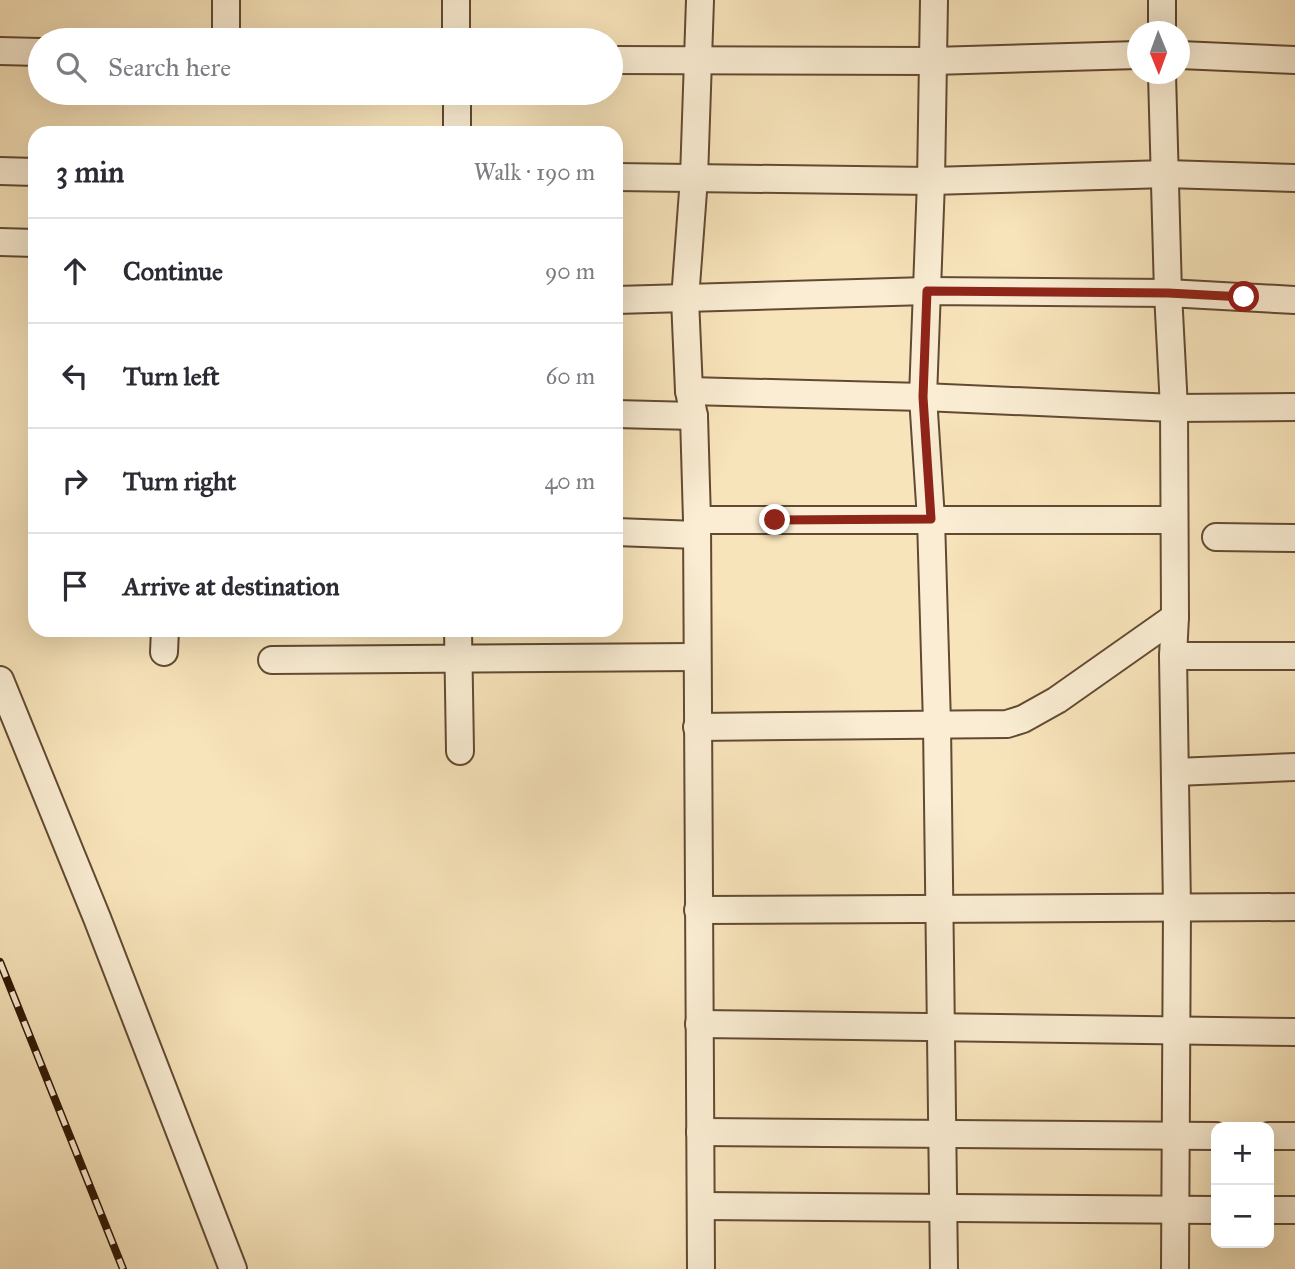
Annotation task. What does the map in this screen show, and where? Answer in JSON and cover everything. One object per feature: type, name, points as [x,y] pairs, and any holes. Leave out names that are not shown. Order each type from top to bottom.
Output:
[{"type":"street","points":[[226,0],[226,28]]},
{"type":"street","points":[[456,0],[456,28]]},
{"type":"street","points":[[699,0],[694,178],[685,299],[697,528],[701,1269]]},
{"type":"street","points":[[934,0],[923,397],[931,519],[937,724],[944,1269]]},
{"type":"street","points":[[1162,21],[1163,0]]},
{"type":"street","points":[[0,51],[28,52]]},
{"type":"street","points":[[623,60],[933,61],[1127,55]]},
{"type":"street","points":[[1190,55],[1295,60]]},
{"type":"street","points":[[1162,84],[1174,408],[1173,656],[1177,907],[1175,1269]]},
{"type":"street","points":[[457,105],[457,126]]},
{"type":"street","points":[[0,171],[28,172]]},
{"type":"street","points":[[623,177],[931,181],[1167,174],[1295,178]]},
{"type":"street","points":[[0,242],[28,243]]},
{"type":"street","points":[[623,300],[927,291],[1168,293],[1295,300]]},
{"type":"street","points":[[623,413],[691,404],[923,397],[1174,408],[1295,407]]},
{"type":"street","points":[[623,532],[931,519],[1173,520]]},
{"type":"street","points":[[1216,537],[1295,538]]},
{"type":"street","points":[[697,727],[1007,724],[1023,719],[1057,700],[1175,617]]},
{"type":"street","points":[[458,637],[460,751]]},
{"type":"street","points":[[1173,656],[1295,656]]},
{"type":"street","points":[[272,660],[696,657]]},
{"type":"street","points":[[0,680],[97,918],[233,1269]]},
{"type":"street","points":[[1176,772],[1295,767]]},
{"type":"street","points":[[698,910],[1295,907]]},
{"type":"street","points":[[699,1024],[1295,1032]]},
{"type":"street","points":[[700,1132],[1211,1136]]},
{"type":"street","points":[[1274,1136],[1295,1136]]},
{"type":"street","points":[[701,1206],[1211,1210]]},
{"type":"street","points":[[1274,1210],[1295,1210]]},
{"type":"railway","points":[[0,962],[123,1269]]},
{"type":"route","points":[[775,520],[931,519],[923,397],[927,291],[1168,293],[1244,297]]}]
